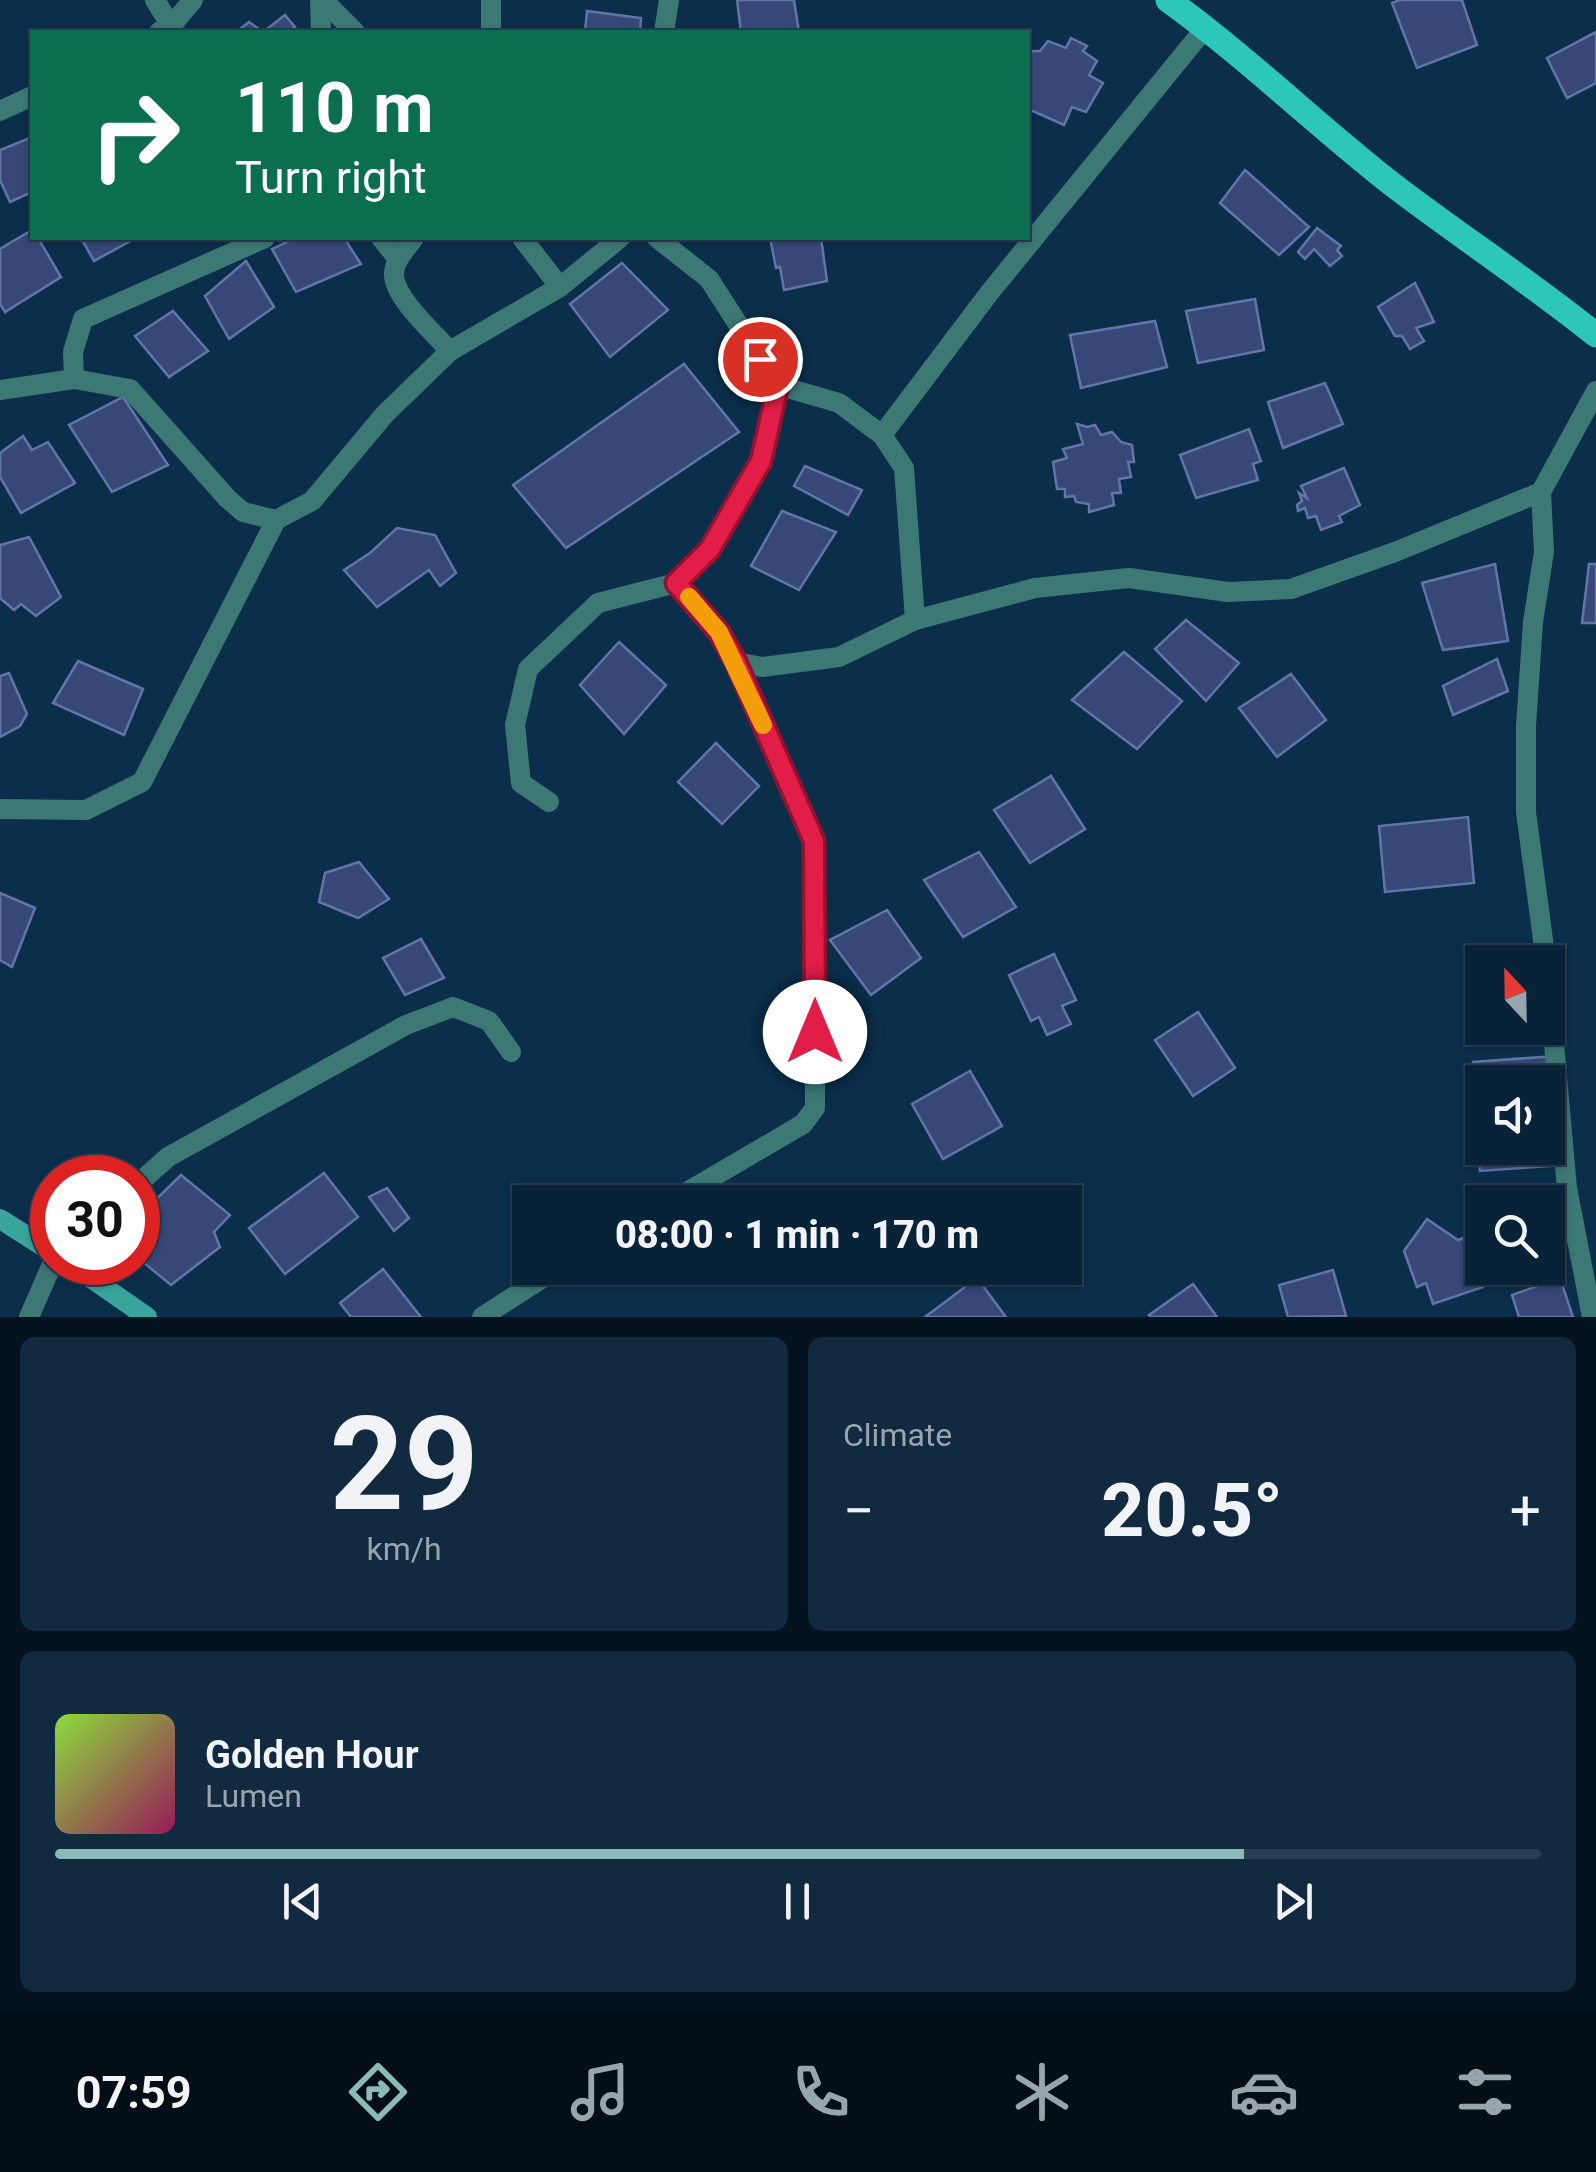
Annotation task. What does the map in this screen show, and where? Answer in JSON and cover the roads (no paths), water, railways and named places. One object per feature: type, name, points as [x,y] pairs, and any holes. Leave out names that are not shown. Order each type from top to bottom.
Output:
[{"type":"main road","points":[[1168,0],[1206,27],[1393,185],[1596,335]]},
{"type":"street","points":[[155,0],[165,29],[193,0]]},
{"type":"street","points":[[321,30],[322,0]]},
{"type":"street","points":[[322,0],[353,30]]},
{"type":"street","points":[[490,0],[490,30]]},
{"type":"street","points":[[664,30],[670,0]]},
{"type":"street","points":[[882,435],[990,292],[1206,27]]},
{"type":"street","points":[[0,111],[30,97]]},
{"type":"street","points":[[74,379],[73,352],[83,319],[261,240]]},
{"type":"street","points":[[384,240],[398,259]]},
{"type":"street","points":[[412,240],[398,259],[395,283],[403,298],[450,351]]},
{"type":"street","points":[[524,240],[560,288]]},
{"type":"street","points":[[0,809],[86,810],[142,782],[276,520],[312,501],[384,414],[450,351],[560,288],[618,240]]},
{"type":"street","points":[[659,240],[709,279],[778,385],[839,404],[882,435],[904,468],[916,620]]},
{"type":"street","points":[[0,390],[74,379],[130,390],[227,498],[243,512],[276,520]]},
{"type":"street","points":[[549,802],[521,782],[515,725],[528,669],[598,603],[676,583],[710,549],[761,461],[778,385]]},
{"type":"street","points":[[1544,945],[1526,794],[1531,657],[1544,552],[1541,492],[1596,391]]},
{"type":"street","points":[[736,662],[762,668],[840,657],[916,620],[1035,588],[1129,578],[1228,592],[1291,590],[1541,492]]},
{"type":"street","points":[[676,583],[719,632],[736,662],[814,841],[815,1108],[803,1124],[699,1185]]},
{"type":"street","points":[[160,1164],[406,1026],[454,1007],[490,1022],[511,1052]]},
{"type":"street","points":[[1554,1045],[1568,1188],[1592,1317]]},
{"type":"street","points":[[0,1219],[30,1238]]},
{"type":"street","points":[[29,1317],[43,1285]]},
{"type":"street","points":[[101,1285],[146,1317]]},
{"type":"street","points":[[482,1317],[532,1285]]}]
